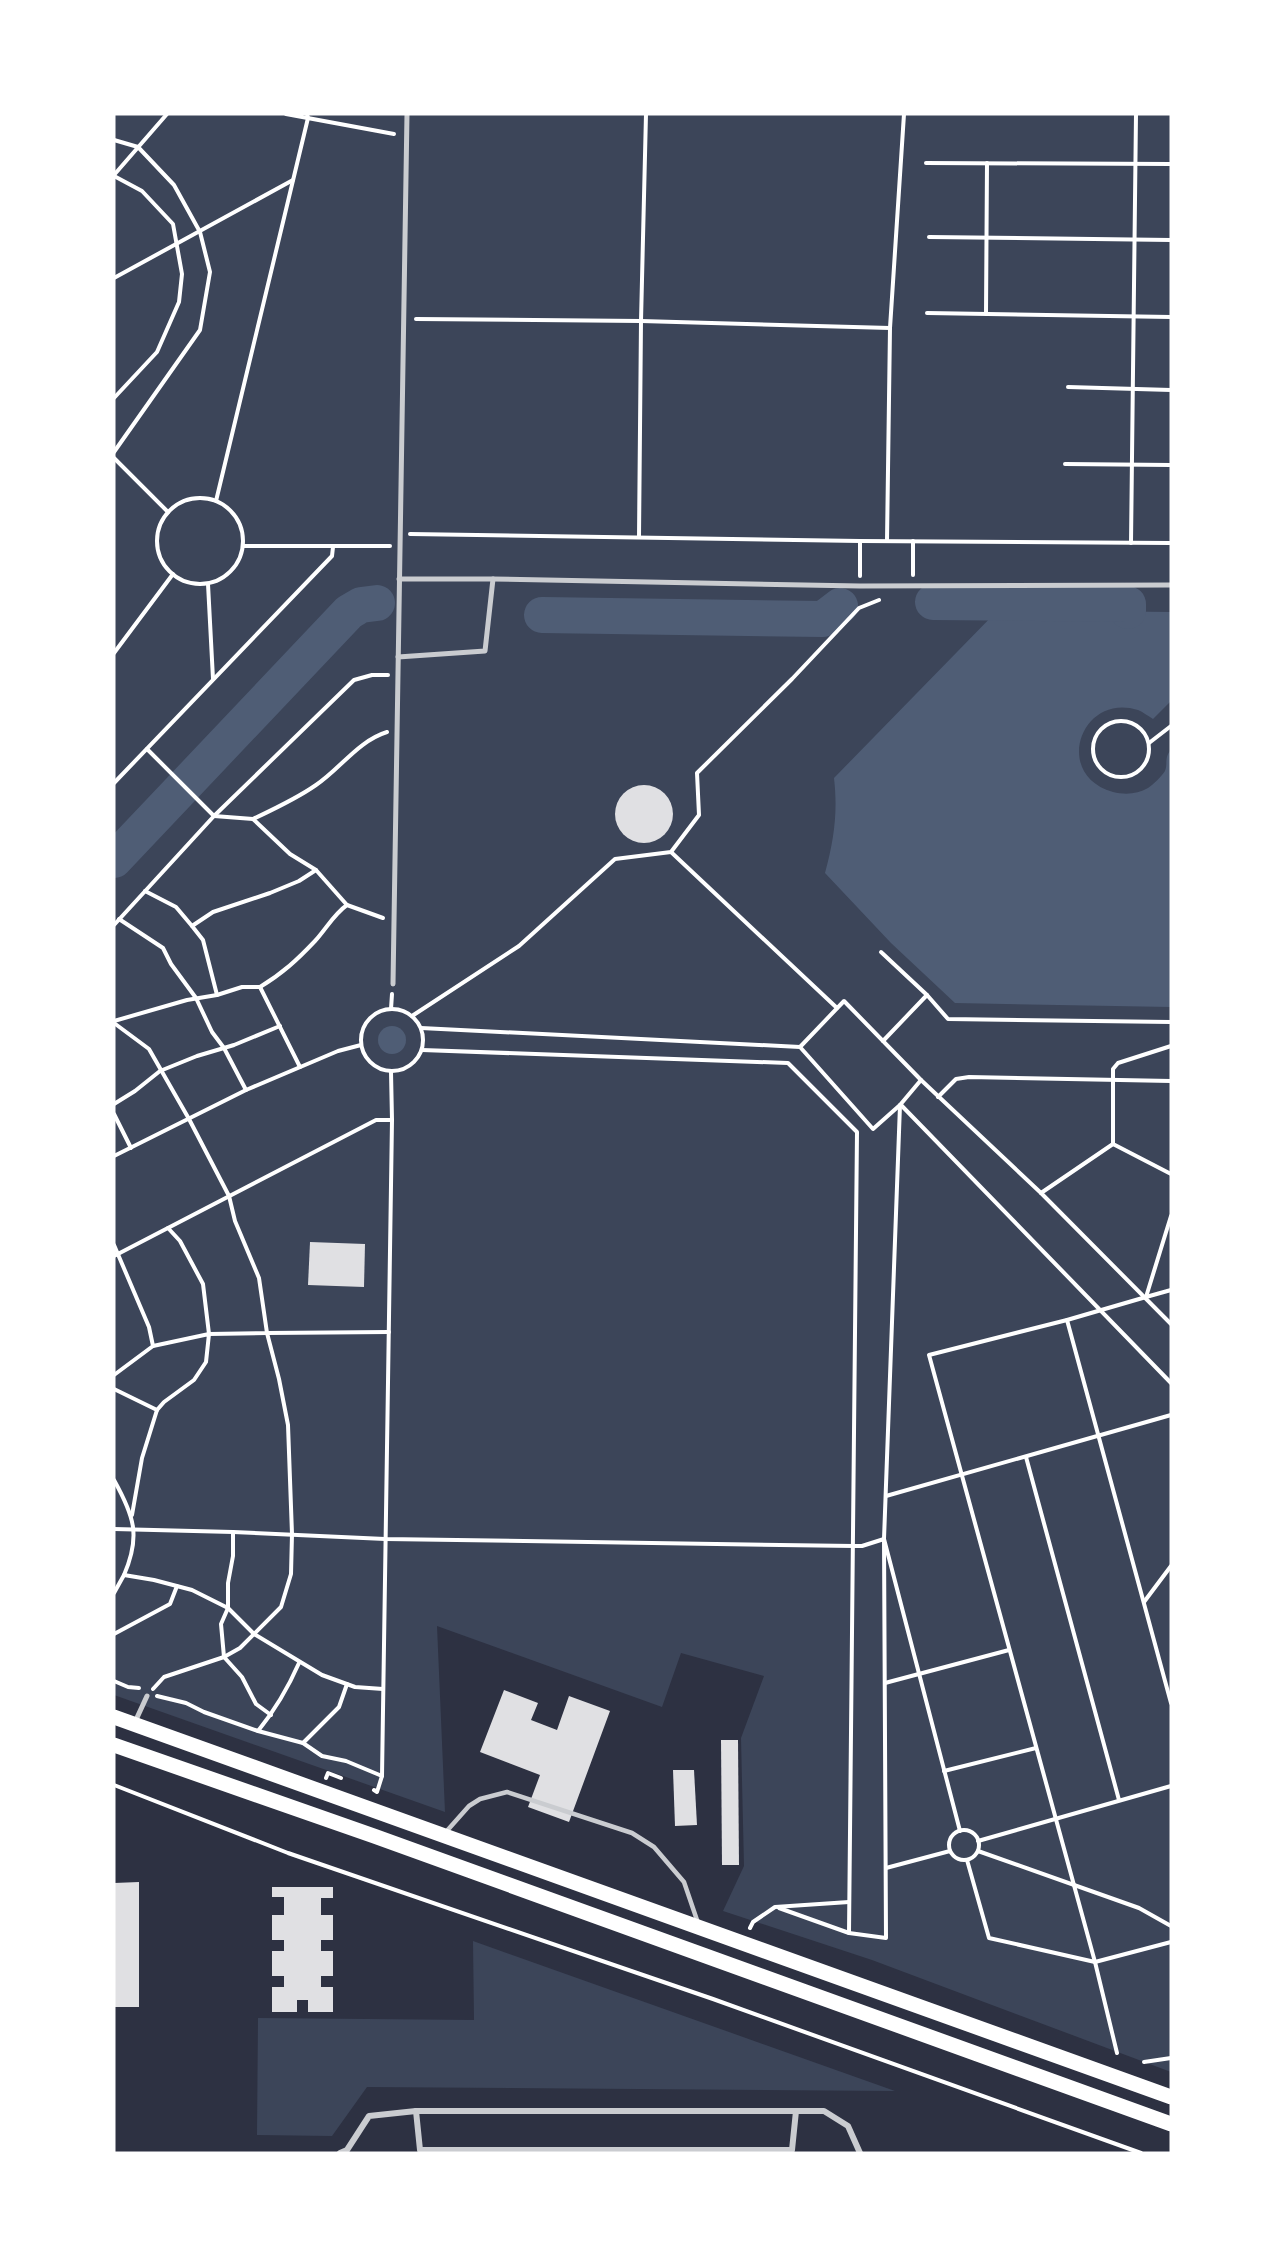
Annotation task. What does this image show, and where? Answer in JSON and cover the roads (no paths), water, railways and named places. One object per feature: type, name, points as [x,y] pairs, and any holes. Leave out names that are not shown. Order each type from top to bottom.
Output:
[{"type":"main road","points":[[114,1717],[1171,2097]]},
{"type":"main road","points":[[114,1745],[374,1836],[1171,2124]]},
{"type":"street","points":[[393,984],[407,114]]},
{"type":"street","points":[[399,579],[860,586],[1171,585]]},
{"type":"street","points":[[398,657],[485,651],[493,579]]},
{"type":"street","points":[[134,1724],[147,1696]]},
{"type":"street","points":[[416,2111],[420,2150],[792,2150],[796,2111]]},
{"type":"street","points":[[344,2152],[369,2116],[416,2111],[824,2111],[848,2126],[860,2153]]},
{"type":"lane","points":[[443,1835],[459,1820],[469,1806],[480,1799],[507,1792],[632,1833],[654,1847],[684,1882],[699,1926]]},
{"type":"waterway","points":[[933,602],[1128,604],[1128,611]]},
{"type":"waterway","points":[[114,860],[349,612],[361,605],[377,603]]},
{"type":"waterway","points":[[542,615],[823,619],[840,606]]}]
